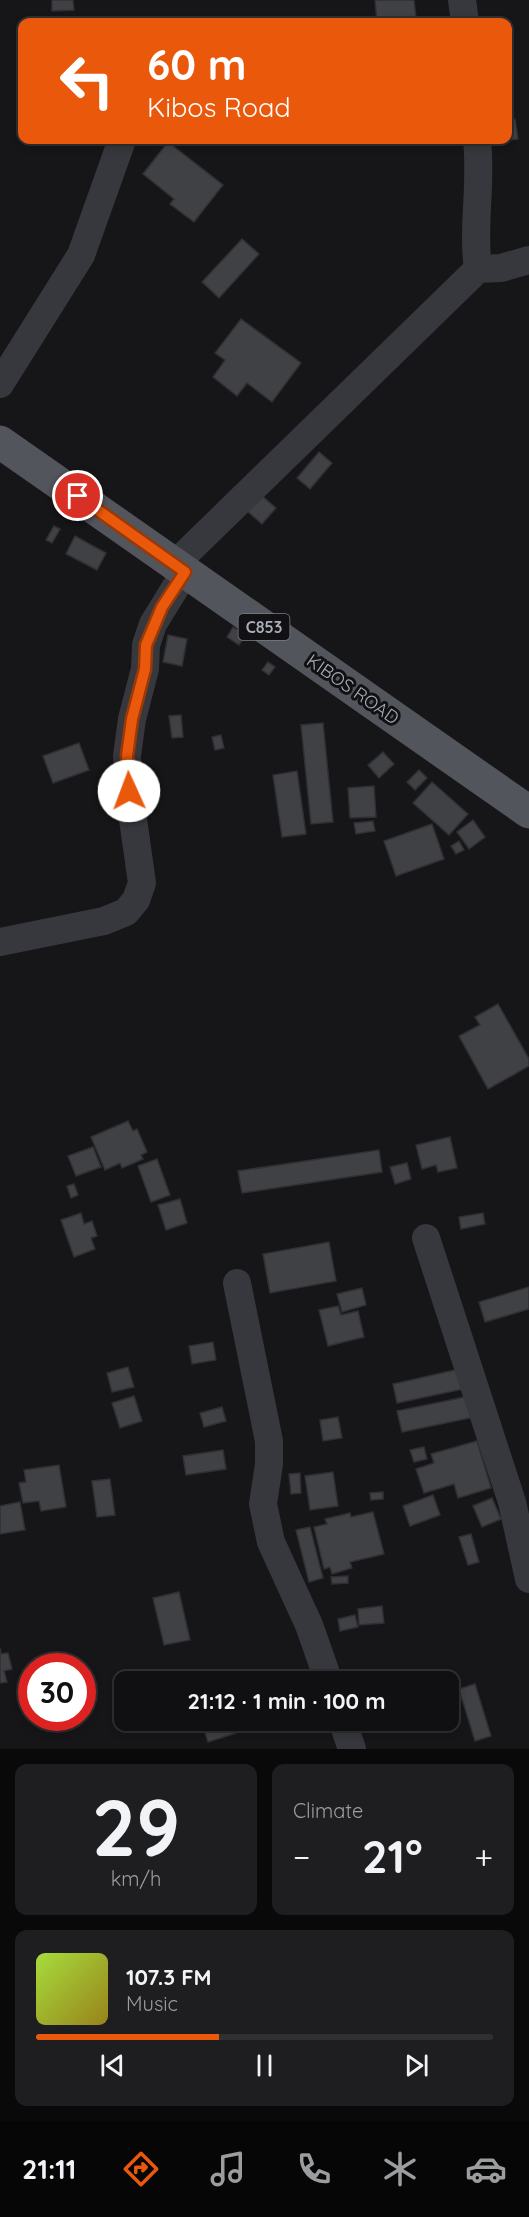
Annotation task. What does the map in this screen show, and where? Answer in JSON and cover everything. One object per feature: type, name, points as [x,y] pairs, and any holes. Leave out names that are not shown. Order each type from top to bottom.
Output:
[{"type":"main road","name":"KIBOS ROAD","points":[[0,442],[529,812]]},
{"type":"street","points":[[462,0],[464,18]]},
{"type":"street","points":[[0,384],[81,255],[121,144]]},
{"type":"street","points":[[477,144],[476,252],[478,269]]},
{"type":"street","points":[[0,942],[104,921],[126,912],[136,900],[142,883],[129,791],[127,756],[132,719],[145,669],[146,645],[153,624],[180,568],[478,269],[501,268],[529,260]]},
{"type":"street","points":[[426,1238],[512,1502],[529,1579]]},
{"type":"street","points":[[237,1283],[269,1441],[269,1464],[263,1504],[271,1542],[309,1624],[325,1671]]},
{"type":"street","points":[[346,1731],[352,1749]]},
{"type":"building","points":[[52,0],[73,0],[74,10],[52,11]]},
{"type":"building","points":[[375,0],[414,0],[416,18],[377,18]]},
{"type":"building","points":[[512,119],[515,119],[518,139],[512,140]]},
{"type":"building","points":[[166,144],[171,144],[223,185],[194,222],[170,204],[174,199],[143,174]]},
{"type":"building","points":[[242,239],[259,254],[219,298],[202,282]]},
{"type":"building","points":[[241,319],[301,363],[272,402],[247,383],[237,396],[213,377],[225,360],[215,353]]},
{"type":"building","points":[[319,452],[332,463],[310,489],[297,478]]},
{"type":"building","points":[[260,494],[276,508],[262,524],[246,510]]},
{"type":"building","points":[[54,526],[60,529],[52,543],[46,540]]},
{"type":"building","points":[[75,536],[106,553],[97,570],[66,554]]},
{"type":"building","points":[[233,627],[246,634],[239,645],[227,637]]},
{"type":"building","points":[[168,635],[187,639],[182,666],[163,662]]},
{"type":"building","points":[[268,662],[275,667],[269,675],[262,670]]},
{"type":"building","points":[[181,715],[183,737],[172,738],[169,716]]},
{"type":"building","points":[[323,723],[333,822],[311,824],[301,725]]},
{"type":"building","points":[[221,735],[224,748],[215,750],[212,737]]},
{"type":"building","points":[[79,743],[89,770],[53,783],[43,756]]},
{"type":"building","points":[[383,752],[394,764],[379,778],[368,765]]},
{"type":"building","points":[[419,770],[427,778],[415,790],[407,782]]},
{"type":"building","points":[[297,771],[306,834],[282,837],[273,775]]},
{"type":"building","points":[[432,782],[468,814],[449,835],[413,803]]},
{"type":"building","points":[[374,786],[376,817],[350,818],[348,788]]},
{"type":"building","points":[[473,820],[485,837],[469,849],[457,832]]},
{"type":"building","points":[[373,821],[375,831],[356,834],[354,823]]},
{"type":"building","points":[[432,824],[444,859],[396,876],[384,841]]},
{"type":"building","points":[[459,841],[464,850],[456,854],[451,846]]},
{"type":"building","points":[[498,1004],[529,1059],[529,1066],[488,1089],[459,1036],[480,1025],[475,1017]]},
{"type":"building","points":[[128,1121],[133,1131],[137,1129],[147,1152],[141,1155],[143,1159],[122,1168],[120,1163],[105,1170],[91,1137]]},
{"type":"building","points":[[450,1137],[457,1168],[438,1172],[436,1165],[422,1169],[416,1145]]},
{"type":"building","points":[[93,1147],[101,1167],[76,1176],[68,1156]]},
{"type":"building","points":[[379,1150],[382,1172],[242,1193],[238,1171]]},
{"type":"building","points":[[157,1159],[170,1195],[151,1202],[138,1166]]},
{"type":"building","points":[[407,1163],[411,1179],[395,1184],[390,1167]]},
{"type":"building","points":[[74,1184],[78,1195],[71,1198],[67,1186]]},
{"type":"building","points":[[180,1199],[187,1223],[166,1230],[158,1205]]},
{"type":"building","points":[[81,1213],[84,1224],[92,1221],[97,1236],[91,1238],[95,1249],[74,1257],[61,1220]]},
{"type":"building","points":[[483,1213],[485,1224],[461,1229],[459,1217]]},
{"type":"building","points":[[329,1242],[336,1281],[270,1293],[263,1254]]},
{"type":"building","points":[[529,1287],[529,1309],[485,1322],[479,1302]]},
{"type":"building","points":[[362,1288],[366,1305],[342,1312],[337,1294]]},
{"type":"building","points":[[338,1306],[341,1315],[358,1311],[364,1337],[328,1346],[319,1310]]},
{"type":"building","points":[[213,1342],[216,1360],[192,1364],[189,1346]]},
{"type":"building","points":[[128,1367],[134,1387],[112,1392],[107,1373]]},
{"type":"building","points":[[464,1368],[468,1388],[397,1403],[393,1384]]},
{"type":"building","points":[[134,1396],[142,1421],[120,1428],[112,1403]]},
{"type":"building","points":[[470,1396],[475,1417],[402,1432],[397,1411]]},
{"type":"building","points":[[222,1407],[226,1421],[204,1427],[200,1413]]},
{"type":"building","points":[[338,1417],[342,1438],[323,1441],[320,1420]]},
{"type":"building","points":[[477,1441],[491,1488],[458,1498],[454,1484],[424,1493],[416,1469],[434,1463],[431,1454]]},
{"type":"building","points":[[424,1447],[427,1459],[414,1462],[410,1450]]},
{"type":"building","points":[[223,1450],[226,1469],[186,1475],[183,1456]]},
{"type":"building","points":[[59,1465],[66,1507],[41,1511],[39,1501],[23,1503],[19,1483],[26,1482],[24,1470]]},
{"type":"building","points":[[333,1472],[338,1506],[310,1510],[305,1476]]},
{"type":"building","points":[[300,1473],[301,1493],[291,1494],[289,1474]]},
{"type":"building","points":[[110,1479],[115,1515],[97,1517],[92,1481]]},
{"type":"building","points":[[383,1492],[383,1499],[371,1500],[370,1493]]},
{"type":"building","points":[[433,1495],[440,1515],[410,1526],[403,1506]]},
{"type":"building","points":[[492,1498],[501,1519],[482,1527],[473,1506]]},
{"type":"building","points":[[20,1502],[25,1530],[0,1534],[0,1506]]},
{"type":"building","points":[[373,1512],[384,1554],[350,1562],[352,1568],[332,1574],[330,1567],[324,1569],[314,1527],[327,1524],[325,1519],[350,1513],[351,1517]]},
{"type":"building","points":[[310,1527],[323,1578],[309,1582],[296,1530]]},
{"type":"building","points":[[471,1534],[479,1562],[468,1565],[459,1537]]},
{"type":"building","points":[[348,1576],[348,1583],[332,1584],[331,1577]]},
{"type":"building","points":[[179,1592],[190,1640],[164,1645],[153,1598]]},
{"type":"building","points":[[382,1606],[384,1623],[359,1625],[358,1609]]},
{"type":"building","points":[[355,1615],[358,1627],[340,1631],[338,1619]]},
{"type":"building","points":[[0,1648],[1,1654],[8,1653],[12,1669],[4,1671],[7,1682],[0,1683]]},
{"type":"building","points":[[475,1684],[491,1736],[475,1741],[459,1689]]},
{"type":"building","points":[[204,1731],[235,1731],[236,1733],[208,1742]]},
{"type":"route","points":[[78,496],[185,572],[162,607],[146,645],[145,669],[132,719],[127,756],[129,791]]}]
